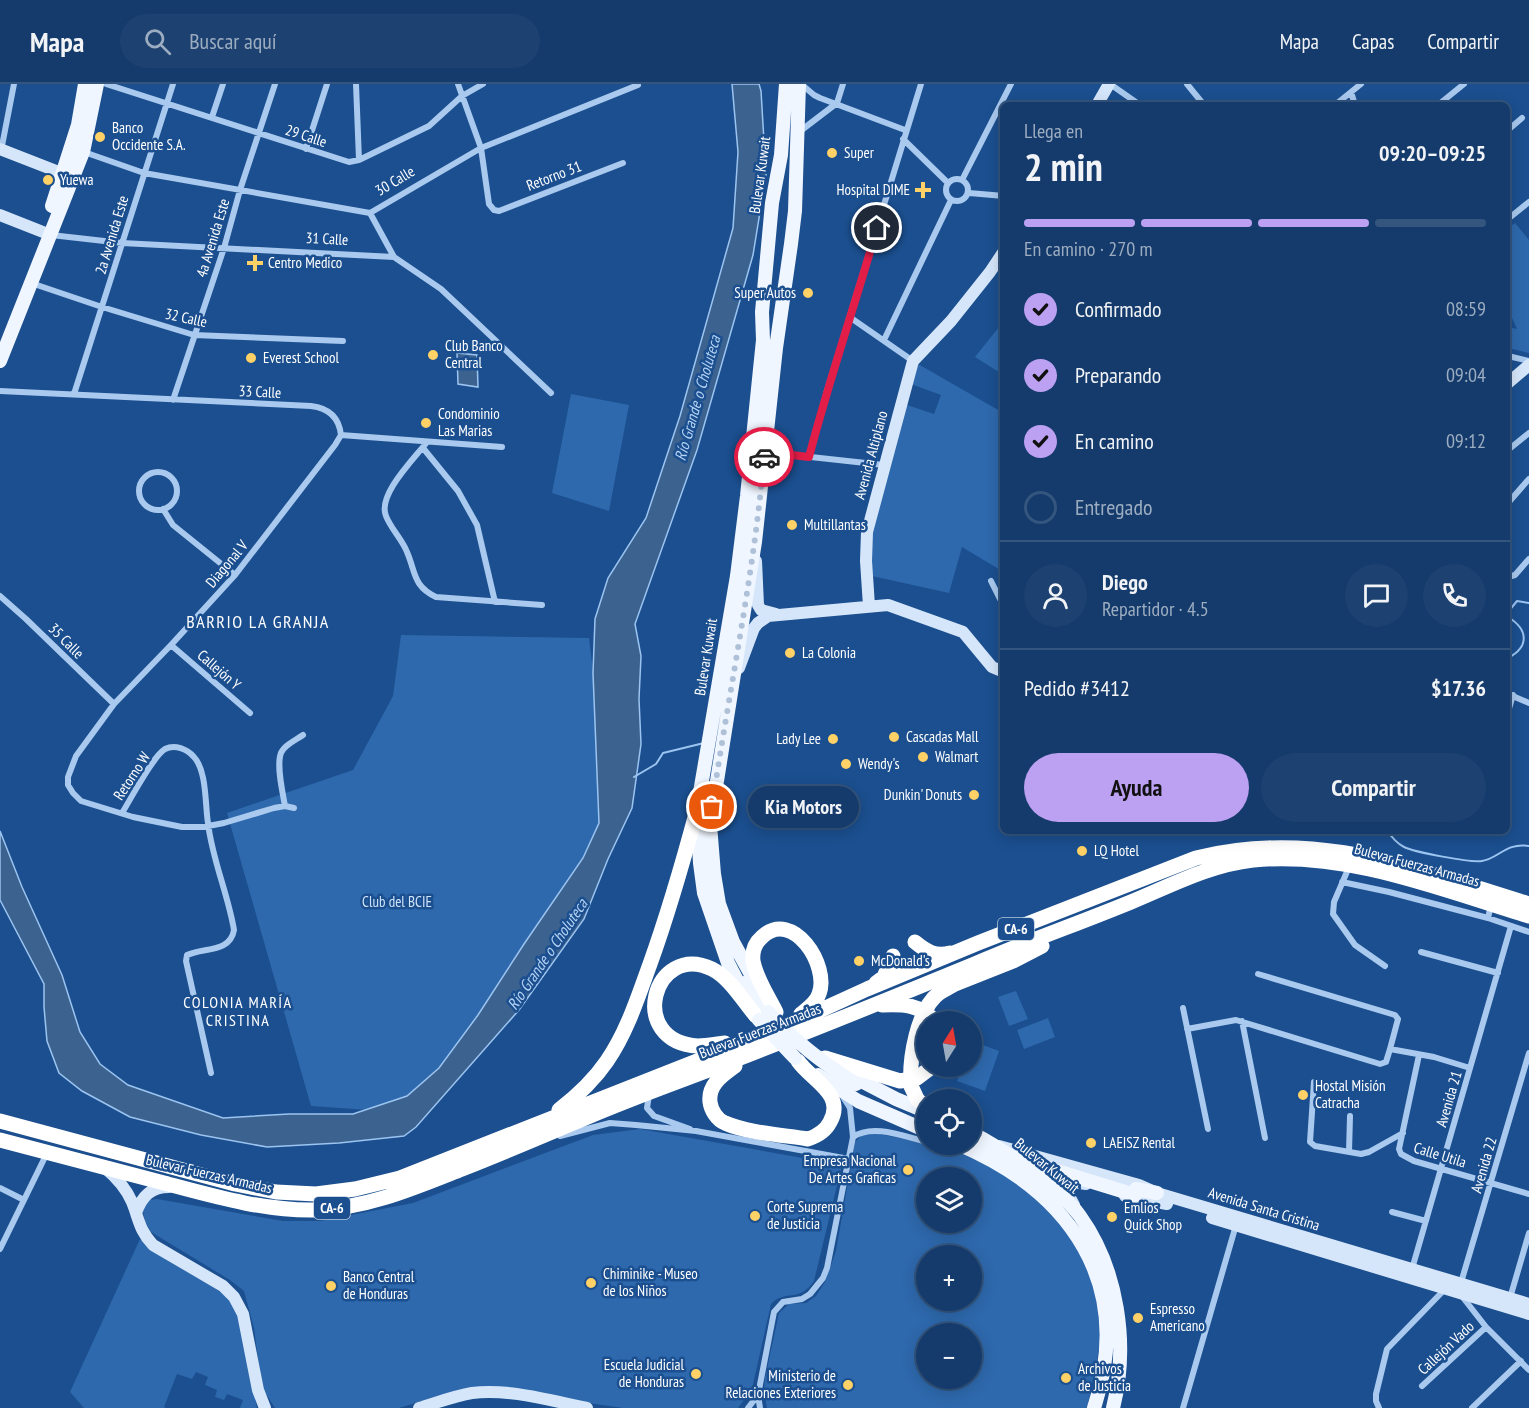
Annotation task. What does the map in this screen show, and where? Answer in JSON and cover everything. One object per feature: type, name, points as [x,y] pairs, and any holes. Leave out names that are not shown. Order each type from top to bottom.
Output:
[{"type":"highway","points":[[547,1119],[589,1084],[607,1061],[622,1034],[663,927],[678,882],[697,810]]},
{"type":"highway","name":"Bulevar Fuerzas Armadas","points":[[0,1140],[185,1189],[273,1208],[313,1210],[338,1208],[400,1194],[652,1092],[757,1044],[770,1017],[867,989],[1196,858],[1227,850],[1253,847],[1329,849],[1359,854],[1529,904]]},
{"type":"highway","name":"Bulevar Fuerzas Armadas","points":[[0,1121],[235,1184],[276,1192],[316,1194],[355,1189],[400,1178],[547,1119],[757,1044],[873,1006],[1215,867],[1252,861],[1291,859],[1350,865],[1393,875],[1490,912],[1529,916]]},
{"type":"highway","points":[[916,1094],[911,1086],[910,1071],[922,1015],[933,998],[947,988],[1001,966],[1056,939],[1073,924]]},
{"type":"highway","points":[[781,929],[798,934],[804,940],[817,962],[822,982],[817,1000],[770,1017],[755,968],[754,950],[764,935],[781,929]]},
{"type":"highway","points":[[915,942],[925,950],[939,955],[978,943]]},
{"type":"highway","points":[[867,989],[884,978],[893,956]]},
{"type":"highway","points":[[757,1044],[688,1044],[669,1036],[660,1027],[655,1016],[653,1003],[656,991],[671,971],[696,964],[721,974],[770,1017]]},
{"type":"highway","points":[[873,1006],[911,1006],[922,1011]]},
{"type":"highway","points":[[757,1044],[720,1076],[712,1087],[711,1108],[719,1120],[725,1123],[808,1139],[823,1132],[832,1118],[834,1101],[825,1087],[796,1059]]},
{"type":"highway","points":[[820,1054],[900,1081],[919,1077]]},
{"type":"main road","points":[[0,361],[31,283],[47,234],[78,125],[86,84]]},
{"type":"main road","points":[[0,337],[83,152],[97,84]]},
{"type":"main road","name":"Bulevar Kuwait","points":[[786,84],[781,155],[772,202],[753,446],[720,718],[713,756],[697,810],[700,863],[704,893],[728,963],[770,1017],[858,1080],[916,1104]]},
{"type":"main road","name":"Bulevar Kuwait","points":[[720,718],[734,681],[755,542],[776,348],[792,244],[800,84]]},
{"type":"main road","points":[[781,155],[774,231],[777,238],[783,239],[786,236],[795,173]]},
{"type":"main road","points":[[763,340],[772,258],[778,251],[783,252],[784,256],[776,348]]},
{"type":"main road","name":"Bulevar Kuwait","points":[[713,756],[711,835],[719,904],[733,942],[737,962],[770,1017],[780,1045],[796,1059],[858,1101],[916,1125]]},
{"type":"main road","points":[[770,1017],[814,1056],[855,1084],[916,1114]]},
{"type":"main road","points":[[834,1086],[916,1124]]},
{"type":"main road","name":"Bulevar Kuwait","points":[[982,1139],[1050,1186],[1079,1214],[1095,1240],[1114,1289],[1119,1331],[1118,1386],[1103,1406]]},
{"type":"main road","points":[[982,1148],[1156,1197]]},
{"type":"main road","name":"Bulevar Kuwait","points":[[982,1151],[1044,1197],[1070,1226],[1087,1253],[1096,1272],[1103,1299],[1106,1330],[1103,1406]]},
{"type":"street","points":[[14,84],[0,150],[64,174]]},
{"type":"street","name":"29 Calle","points":[[106,84],[349,162],[359,160]]},
{"type":"street","name":"2a Avenida Este","points":[[74,394],[173,84]]},
{"type":"street","points":[[212,117],[223,84]]},
{"type":"street","name":"4a Avenida Este","points":[[173,400],[224,248],[258,132],[275,84]]},
{"type":"street","points":[[306,149],[327,84]]},
{"type":"street","points":[[356,84],[359,160],[429,126],[462,96],[483,84]]},
{"type":"street","points":[[458,84],[481,148]]},
{"type":"street","points":[[800,84],[814,95],[905,130]]},
{"type":"street","points":[[798,132],[837,104],[843,84]]},
{"type":"street","points":[[809,457],[905,130],[921,84]]},
{"type":"street","points":[[1002,102],[1011,84]]},
{"type":"street","points":[[1099,102],[1109,84],[1136,102]]},
{"type":"street","points":[[1187,84],[1202,102]]},
{"type":"street","points":[[1339,102],[1361,84]]},
{"type":"street","points":[[1442,102],[1464,84]]},
{"type":"street","name":"30 Calle","points":[[83,152],[144,172],[370,213],[481,148],[638,85]]},
{"type":"street","points":[[1351,92],[1354,102]]},
{"type":"street","points":[[962,180],[1000,106]]},
{"type":"street","points":[[1510,128],[1522,118]]},
{"type":"street","points":[[903,139],[948,183]]},
{"type":"street","name":"Retorno 31","points":[[481,148],[489,204],[494,210],[499,211],[623,163]]},
{"type":"street","points":[[957,179],[968,185],[969,193],[964,200],[951,200],[946,194],[948,183],[957,179]]},
{"type":"street","points":[[969,193],[1000,196]]},
{"type":"street","points":[[884,340],[951,200]]},
{"type":"street","points":[[1510,217],[1529,202]]},
{"type":"street","points":[[370,213],[394,257],[441,289],[551,393]]},
{"type":"street","name":"31 Calle","points":[[0,215],[47,234],[122,243],[394,257]]},
{"type":"street","name":"Avenida Altiplano","points":[[869,606],[867,532],[913,361],[951,321],[1000,257]]},
{"type":"street","name":"32 Calle","points":[[31,283],[194,335],[343,341]]},
{"type":"street","points":[[851,318],[913,361]]},
{"type":"street","points":[[1510,356],[1529,361]]},
{"type":"street","points":[[1510,381],[1529,365]]},
{"type":"street","name":"33 Calle","points":[[0,391],[318,407],[326,410],[339,423],[340,435]]},
{"type":"street","points":[[1510,448],[1529,433]]},
{"type":"street","points":[[340,435],[425,445],[502,447]]},
{"type":"street","name":"Diagonal V","points":[[122,813],[81,801],[73,793],[68,785],[68,777],[76,756],[114,704],[235,575],[335,446],[340,435]]},
{"type":"street","points":[[425,445],[388,491],[384,505],[385,515],[400,537],[416,580],[424,591],[436,597],[542,605]]},
{"type":"street","points":[[425,445],[458,491],[477,525],[495,602]]},
{"type":"street","points":[[765,452],[884,465]]},
{"type":"street","points":[[152,473],[164,473],[174,480],[176,486],[177,492],[173,503],[163,509],[150,508],[145,505],[139,493],[142,481],[152,473]]},
{"type":"street","points":[[1510,501],[1529,479]]},
{"type":"street","points":[[163,509],[173,525],[235,575]]},
{"type":"street","points":[[755,542],[758,605],[761,610],[776,614]]},
{"type":"street","points":[[1510,576],[1515,575],[1529,559]]},
{"type":"street","points":[[991,580],[1000,599]]},
{"type":"street","name":"35 Calle","points":[[0,597],[114,704]]},
{"type":"street","points":[[734,681],[754,628],[762,620],[776,614],[888,605],[955,627],[969,637],[992,667],[1000,670]]},
{"type":"street","name":"Callejón Y","points":[[171,645],[250,713]]},
{"type":"street","points":[[1510,695],[1529,703]]},
{"type":"street","points":[[285,806],[281,754],[286,747],[303,735]]},
{"type":"street","name":"Retorno W","points":[[122,813],[151,766],[164,750],[173,747],[182,748],[195,757],[200,768],[208,826]]},
{"type":"street","points":[[122,813],[182,827],[208,826],[285,806],[294,808]]},
{"type":"street","points":[[208,826],[234,930],[233,938],[229,943],[193,952],[187,955],[186,961],[211,1073]]},
{"type":"street","points":[[1350,865],[1334,902],[1333,914],[1355,945],[1385,966]]},
{"type":"street","points":[[1389,892],[1393,875]]},
{"type":"street","points":[[1342,882],[1490,912],[1511,926],[1529,932]]},
{"type":"street","name":"Avenida 21","points":[[1411,1273],[1511,926]]},
{"type":"street","points":[[1421,952],[1498,973]]},
{"type":"street","points":[[1187,1029],[1236,1020],[1380,1064],[1386,1062],[1398,1019],[1395,1015],[1258,974]]},
{"type":"street","points":[[1183,1008],[1208,1129]]},
{"type":"street","points":[[1242,1021],[1266,1138]]},
{"type":"street","points":[[1390,1049],[1434,1057],[1470,1068]]},
{"type":"street","name":"Avenida 22","points":[[1454,1286],[1491,1183],[1529,1053]]},
{"type":"street","points":[[1314,1082],[1311,1142],[1315,1146],[1349,1152],[1361,1154],[1369,1152],[1403,1133],[1419,1055]]},
{"type":"street","points":[[760,1408],[758,1395],[776,1309],[783,1302],[802,1299],[810,1294],[823,1278],[833,1245],[853,1137],[850,1108],[834,1086]]},
{"type":"street","points":[[652,1092],[647,1101],[647,1108],[651,1114],[696,1131]]},
{"type":"street","points":[[1349,1152],[1350,1116]]},
{"type":"street","points":[[522,1145],[610,1123],[696,1131],[849,1159]]},
{"type":"street","points":[[853,1137],[860,1132],[870,1130],[916,1140]]},
{"type":"street","name":"Calle Utila","points":[[1403,1133],[1399,1149],[1404,1157],[1529,1194]]},
{"type":"street","name":"Avenida Santa Cristina","points":[[991,1144],[1139,1185],[1156,1197],[1236,1225],[1411,1273]]},
{"type":"street","points":[[0,1249],[48,1152]]},
{"type":"street","points":[[104,1168],[124,1187],[141,1230],[153,1245],[222,1286],[234,1297],[243,1314],[258,1390],[265,1408]]},
{"type":"street","name":"Avenida Santa Cristina","points":[[1079,1214],[1066,1190],[1071,1182],[1136,1200],[1156,1197],[1491,1297],[1529,1314]]},
{"type":"street","points":[[136,1213],[144,1195],[151,1190],[166,1187],[185,1189]]},
{"type":"street","points":[[0,1188],[24,1200]]},
{"type":"street","points":[[1392,1212],[1426,1221]]},
{"type":"street","points":[[1183,1408],[1236,1225]]},
{"type":"street","points":[[1510,1298],[1527,1249],[1529,1233]]},
{"type":"street","points":[[1379,1408],[1376,1394],[1387,1349],[1454,1286],[1486,1327],[1529,1370]]},
{"type":"street","points":[[1480,1318],[1480,1307],[1491,1297]]},
{"type":"street","name":"Avenida Santa Cristina","points":[[1491,1297],[1510,1298],[1529,1304]]},
{"type":"street","name":"Callejón Vado","points":[[1422,1386],[1486,1327]]},
{"type":"street","points":[[1472,1408],[1521,1361]]},
{"type":"street","points":[[419,1408],[482,1392],[544,1399],[587,1408]]},
{"type":"street","points":[[748,1408],[758,1395]]},
{"type":"green space","points":[[1515,223],[1529,240],[1529,353],[1510,348],[1510,327],[1517,329],[1510,313],[1510,227]]},
{"type":"green space","points":[[1000,326],[1000,373],[975,357]]},
{"type":"green space","points":[[918,364],[1000,411],[1000,572],[962,547],[949,593],[872,576],[869,539],[904,404],[934,414],[941,395],[911,384]]},
{"type":"green space","points":[[571,394],[629,405],[609,511],[552,493]]},
{"type":"green space","name":"Club del BCIE","points":[[401,635],[589,638],[604,763],[604,809],[584,884],[442,1075],[383,1111],[311,1106],[227,813],[353,770],[393,696]]},
{"type":"green space","points":[[1016,991],[1028,1019],[1009,1026],[998,997]]},
{"type":"green space","points":[[1048,1018],[1055,1037],[1024,1049],[1017,1030]]},
{"type":"green space","points":[[982,1045],[999,1051],[985,1091],[957,1081],[959,1077],[982,1077]]},
{"type":"green space","points":[[640,1129],[842,1165],[814,1281],[803,1292],[782,1297],[771,1304],[752,1389],[738,1408],[623,1408],[479,1387],[461,1389],[399,1408],[275,1408],[262,1388],[254,1328],[244,1291],[151,1232],[145,1222],[143,1211],[149,1200],[157,1199],[283,1221],[320,1221],[413,1203],[593,1135]]},
{"type":"green space","points":[[870,1132],[916,1142],[916,1155],[978,1155],[1026,1186],[1071,1235],[1094,1286],[1098,1304],[1100,1338],[1087,1408],[767,1408],[764,1392],[765,1378],[779,1313],[789,1304],[806,1303],[816,1296],[825,1282],[836,1251],[855,1142],[862,1135]]},
{"type":"green space","points":[[140,1239],[216,1289],[233,1305],[238,1313],[257,1408],[240,1408],[243,1400],[227,1394],[224,1400],[215,1397],[217,1390],[205,1385],[208,1377],[196,1372],[192,1379],[177,1374],[164,1407],[166,1408],[84,1408],[70,1392]]},
{"type":"water","name":"Río Grande o Choluteca","points":[[732,84],[759,84],[761,91],[766,175],[753,255],[697,450],[635,624],[641,656],[639,699],[641,744],[632,808],[584,919],[519,1010],[416,1127],[404,1136],[267,1147],[201,1135],[130,1117],[82,1091],[59,1073],[47,1041],[44,984],[0,900],[0,831],[22,887],[62,975],[80,1032],[100,1064],[128,1085],[223,1118],[289,1114],[353,1114],[407,1096],[439,1068],[478,1015],[583,858],[599,823],[593,673],[595,619],[608,578],[646,518],[680,416],[733,228],[738,152]]},
{"type":"water","points":[[457,353],[477,355],[478,387],[458,384]]},
{"type":"waterway","points":[[1510,610],[1517,601],[1529,603]]},
{"type":"waterway","points":[[1510,618],[1520,627],[1524,638],[1520,649],[1510,657]]},
{"type":"waterway","points":[[634,777],[656,764],[663,753],[704,743]]},
{"type":"waterway","points":[[1390,834],[1404,847],[1467,860],[1488,860],[1508,848],[1529,846]]},
{"type":"way so far","points":[[712,807],[755,542],[764,457]]},
{"type":"place","name":"Banco Occidente S.A.","points":[[100,137]]},
{"type":"place","name":"Super","points":[[832,153]]},
{"type":"place","name":"Yuewa","points":[[48,180]]},
{"type":"place","name":"Hospital DIME","points":[[923,190]]},
{"type":"place","name":"Centro Medico","points":[[255,263]]},
{"type":"place","name":"Super Autos","points":[[808,293]]},
{"type":"place","name":"Club Banco Central","points":[[433,355]]},
{"type":"place","name":"Everest School","points":[[251,358]]},
{"type":"place","name":"Condominio Las Marias","points":[[426,423]]},
{"type":"place","name":"Multillantas","points":[[792,525]]},
{"type":"place","name":"La Colonia","points":[[790,653]]},
{"type":"place","name":"Cascadas Mall","points":[[894,737]]},
{"type":"place","name":"Lady Lee","points":[[833,739]]},
{"type":"place","name":"Walmart","points":[[923,757]]},
{"type":"place","name":"Wendy's","points":[[846,764]]},
{"type":"place","name":"Dunkin' Donuts","points":[[974,795]]},
{"type":"place","name":"Kia Motors","points":[[712,807]]},
{"type":"place","name":"LQ Hotel","points":[[1082,851]]},
{"type":"place","name":"McDonald's","points":[[859,961]]},
{"type":"place","name":"Hostal Misión Catracha","points":[[1303,1095]]},
{"type":"place","name":"LAEISZ Rental","points":[[1091,1143]]},
{"type":"place","name":"Empresa Nacional De Artes Graficas","points":[[908,1170]]},
{"type":"place","name":"Corte Suprema de Justicia","points":[[755,1216]]},
{"type":"place","name":"Emlios Quick Shop","points":[[1112,1217]]},
{"type":"place","name":"Chiminike - Museo de los Niños","points":[[591,1283]]},
{"type":"place","name":"Banco Central de Honduras","points":[[331,1286]]},
{"type":"place","name":"Espresso Americano","points":[[1138,1318]]},
{"type":"place","name":"Escuela Judicial de Honduras","points":[[696,1374]]},
{"type":"place","name":"Archivos de Justicia","points":[[1066,1378]]},
{"type":"place","name":"Ministerio de Relaciones Exteriores","points":[[848,1385]]},
{"type":"district","name":"BARRIO LA GRANJA","points":[[258,622]]},
{"type":"district","name":"COLONIA MARÍA CRISTINA","points":[[238,1011]]},
{"type":"route","points":[[764,457],[765,452],[809,457],[877,228]]}]
